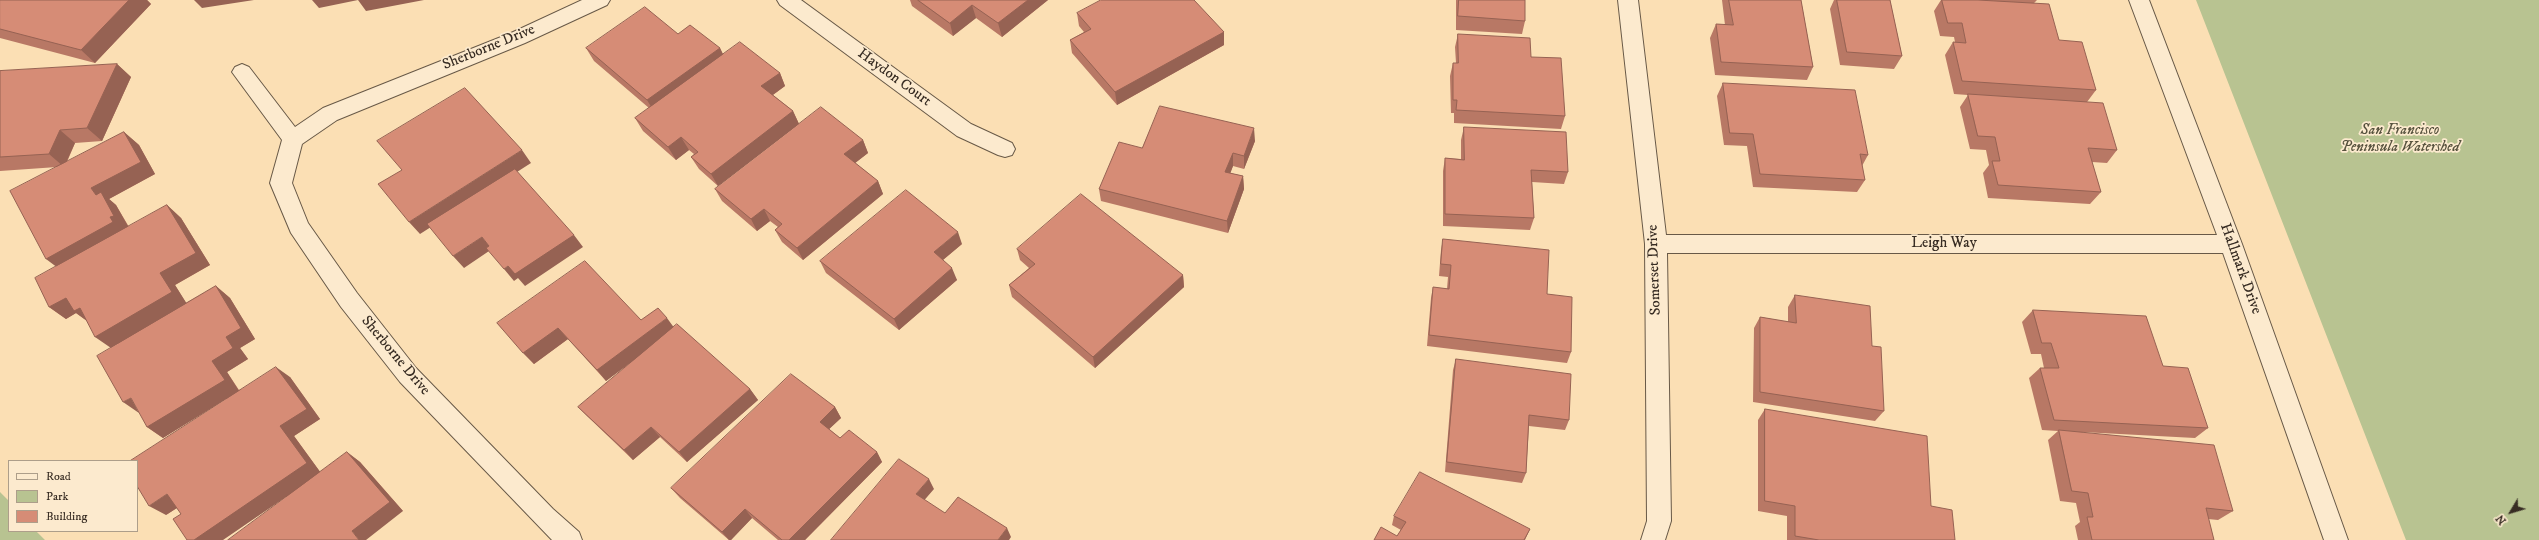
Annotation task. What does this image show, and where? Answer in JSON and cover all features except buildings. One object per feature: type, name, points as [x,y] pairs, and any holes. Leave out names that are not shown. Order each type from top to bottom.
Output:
[{"type":"street","name":"Sherborne Drive","points":[[570,540],[544,517],[408,375],[349,300],[299,227],[281,183],[293,139],[330,114],[518,38],[600,0]]},
{"type":"street","name":"Haydon Court","points":[[787,0],[964,130],[1005,149]]},
{"type":"street","name":"Somerset Drive","points":[[1628,0],[1656,244],[1659,521],[1653,540]]},
{"type":"street","name":"Hallmark Drive","points":[[2139,0],[2231,244],[2336,540]]},
{"type":"street","points":[[242,72],[293,139]]},
{"type":"street","name":"Leigh Way","points":[[1656,244],[2231,244]]},
{"type":"green space","name":"San Francisco Peninsula Watershed","points":[[2196,0],[2539,0],[2539,540],[2406,540]]},
{"type":"green space","points":[[0,492],[8,500],[8,532],[37,532],[45,540],[0,540]]}]
